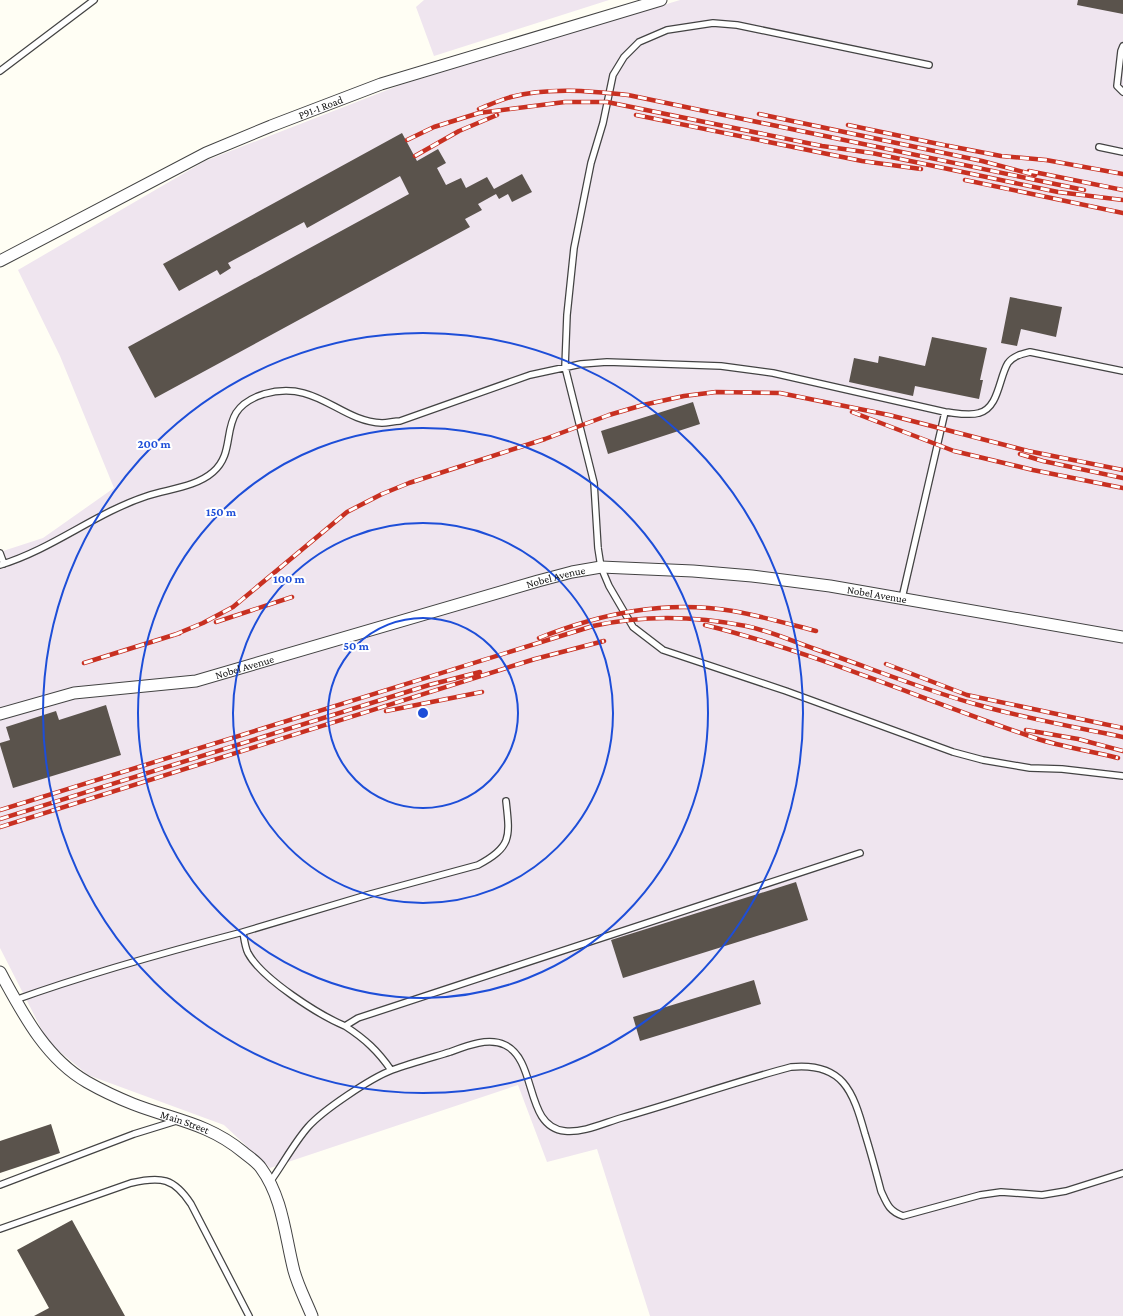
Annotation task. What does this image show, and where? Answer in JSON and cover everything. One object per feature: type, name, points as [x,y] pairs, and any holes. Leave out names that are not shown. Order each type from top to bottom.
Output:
[{"type":"street","name":"P91-1 Road","points":[[0,261],[206,153],[278,123],[381,84],[661,0]]},
{"type":"street","name":"Nobel Avenue","points":[[0,714],[74,693],[196,681],[538,581],[572,572],[601,567],[677,570],[752,576],[830,586],[1123,637]]},
{"type":"street","name":"Main Street","points":[[0,972],[41,1040],[72,1072],[86,1082],[133,1104],[181,1119],[216,1133],[231,1142],[260,1166],[270,1182],[280,1208],[294,1272],[312,1316]]},
{"type":"lane","points":[[0,71],[94,0]]},
{"type":"lane","points":[[929,65],[737,25],[713,23],[667,30],[640,42],[624,57],[614,75],[603,123],[591,163],[574,248],[567,315],[565,367],[594,483],[598,548],[601,567],[609,586],[633,627],[663,650],[786,691],[953,752],[982,760],[1030,768],[1062,769],[1123,776]]},
{"type":"lane","points":[[1123,46],[1121,51],[1117,86],[1123,92]]},
{"type":"lane","points":[[1099,147],[1123,152]]},
{"type":"lane","points":[[0,554],[2,565],[47,547],[118,507],[199,480],[212,473],[221,463],[232,419],[239,408],[252,399],[265,394],[278,392],[308,393],[356,416],[382,423],[400,421],[530,375],[565,367],[607,362],[722,366],[773,373],[945,412],[980,413],[989,407],[995,398],[1008,362],[1018,355],[1030,352],[1123,371]]},
{"type":"lane","points":[[902,598],[945,412]]},
{"type":"lane","points":[[16,1000],[63,983],[130,962],[243,932],[367,895],[478,866],[494,857],[505,845],[508,830],[506,801]]},
{"type":"lane","points":[[345,1026],[358,1018],[860,853]]},
{"type":"lane","points":[[243,932],[247,952],[268,976],[330,1020],[345,1026],[364,1038],[380,1054],[390,1070]]},
{"type":"lane","points":[[270,1182],[308,1127],[328,1109],[390,1070],[476,1043],[493,1042],[505,1045],[515,1053],[523,1067],[540,1113],[547,1124],[556,1130],[567,1132],[587,1128],[654,1109],[785,1068],[803,1066],[817,1068],[833,1074],[845,1084],[856,1101],[881,1191],[893,1212],[903,1216],[980,1195],[1001,1192],[1042,1194],[1066,1191],[1123,1173]]},
{"type":"lane","points":[[0,1185],[134,1134],[181,1119]]},
{"type":"lane","points":[[0,1229],[131,1182],[150,1178],[166,1180],[182,1190],[192,1204],[249,1316]]},
{"type":"shaded area","points":[[424,0],[609,0],[434,56],[416,7]]},
{"type":"shaded area","points":[[680,0],[1123,0],[1123,1316],[650,1316],[597,1149],[547,1162],[518,1085],[270,1168],[224,1125],[88,1075],[48,1042],[0,948],[0,552],[43,538],[114,488],[60,356],[18,270],[205,161],[400,85]]},
{"type":"building","points":[[1078,0],[1123,0],[1123,14],[1077,5]]},
{"type":"building","points":[[402,133],[417,161],[438,149],[446,163],[437,168],[446,185],[461,178],[466,188],[487,177],[494,189],[522,174],[532,192],[512,202],[508,194],[499,199],[496,194],[478,204],[482,210],[465,219],[470,227],[155,398],[128,347],[409,194],[400,176],[307,228],[304,222],[228,263],[231,268],[220,275],[217,270],[179,291],[163,264]]},
{"type":"building","points":[[1010,297],[1062,307],[1056,337],[1021,329],[1017,346],[1001,343]]},
{"type":"building","points":[[932,337],[987,348],[980,380],[983,380],[979,399],[915,386],[913,396],[849,382],[854,358],[878,363],[879,356],[925,366]]},
{"type":"building","points":[[693,402],[700,424],[608,454],[601,431]]},
{"type":"building","points":[[106,705],[121,755],[13,788],[0,745],[0,743],[10,740],[6,727],[56,711],[59,720]]},
{"type":"building","points":[[796,882],[808,920],[623,978],[611,940]]},
{"type":"building","points":[[754,980],[761,1004],[640,1041],[633,1017]]},
{"type":"building","points":[[51,1124],[60,1153],[0,1173],[0,1141]]},
{"type":"building","points":[[72,1220],[125,1316],[34,1316],[49,1308],[17,1250]]},
{"type":"railway","points":[[479,109],[511,97],[540,92],[584,91],[628,95],[1084,190]]},
{"type":"railway","points":[[407,140],[434,127],[479,113],[565,102],[607,102],[822,146],[872,153],[1058,192],[1123,200]]},
{"type":"railway","points":[[759,114],[982,161],[1035,175]]},
{"type":"railway","points":[[415,156],[459,131],[497,115]]},
{"type":"railway","points":[[636,115],[862,161],[921,169]]},
{"type":"railway","points":[[848,125],[953,147]]},
{"type":"railway","points":[[949,146],[1001,156],[1046,160],[1123,174]]},
{"type":"railway","points":[[1029,171],[1123,190]]},
{"type":"railway","points":[[965,180],[1123,213]]},
{"type":"railway","points":[[174,635],[203,623],[233,607],[347,512],[382,494],[409,483],[545,439],[609,415],[643,405],[684,396],[716,392],[780,393],[889,415],[1028,451],[1123,470]]},
{"type":"railway","points":[[852,412],[954,451],[1033,470],[1123,488]]},
{"type":"railway","points":[[1020,454],[1043,461],[1123,478]]},
{"type":"railway","points":[[216,622],[292,597]]},
{"type":"railway","points":[[539,638],[563,629],[610,616],[658,608],[683,607],[733,611],[816,631]]},
{"type":"railway","points":[[0,810],[593,626],[631,620],[669,618],[708,620],[755,628],[955,698],[1030,718],[1123,737]]},
{"type":"railway","points":[[705,625],[747,636],[830,663],[1035,738],[1118,758]]},
{"type":"railway","points":[[84,663],[180,633]]},
{"type":"railway","points":[[0,827],[535,659],[604,641]]},
{"type":"railway","points":[[886,664],[967,695],[1123,728]]},
{"type":"railway","points":[[0,819],[429,685],[480,672]]},
{"type":"railway","points":[[386,711],[482,692]]},
{"type":"railway","points":[[1026,730],[1078,739],[1123,751]]}]
